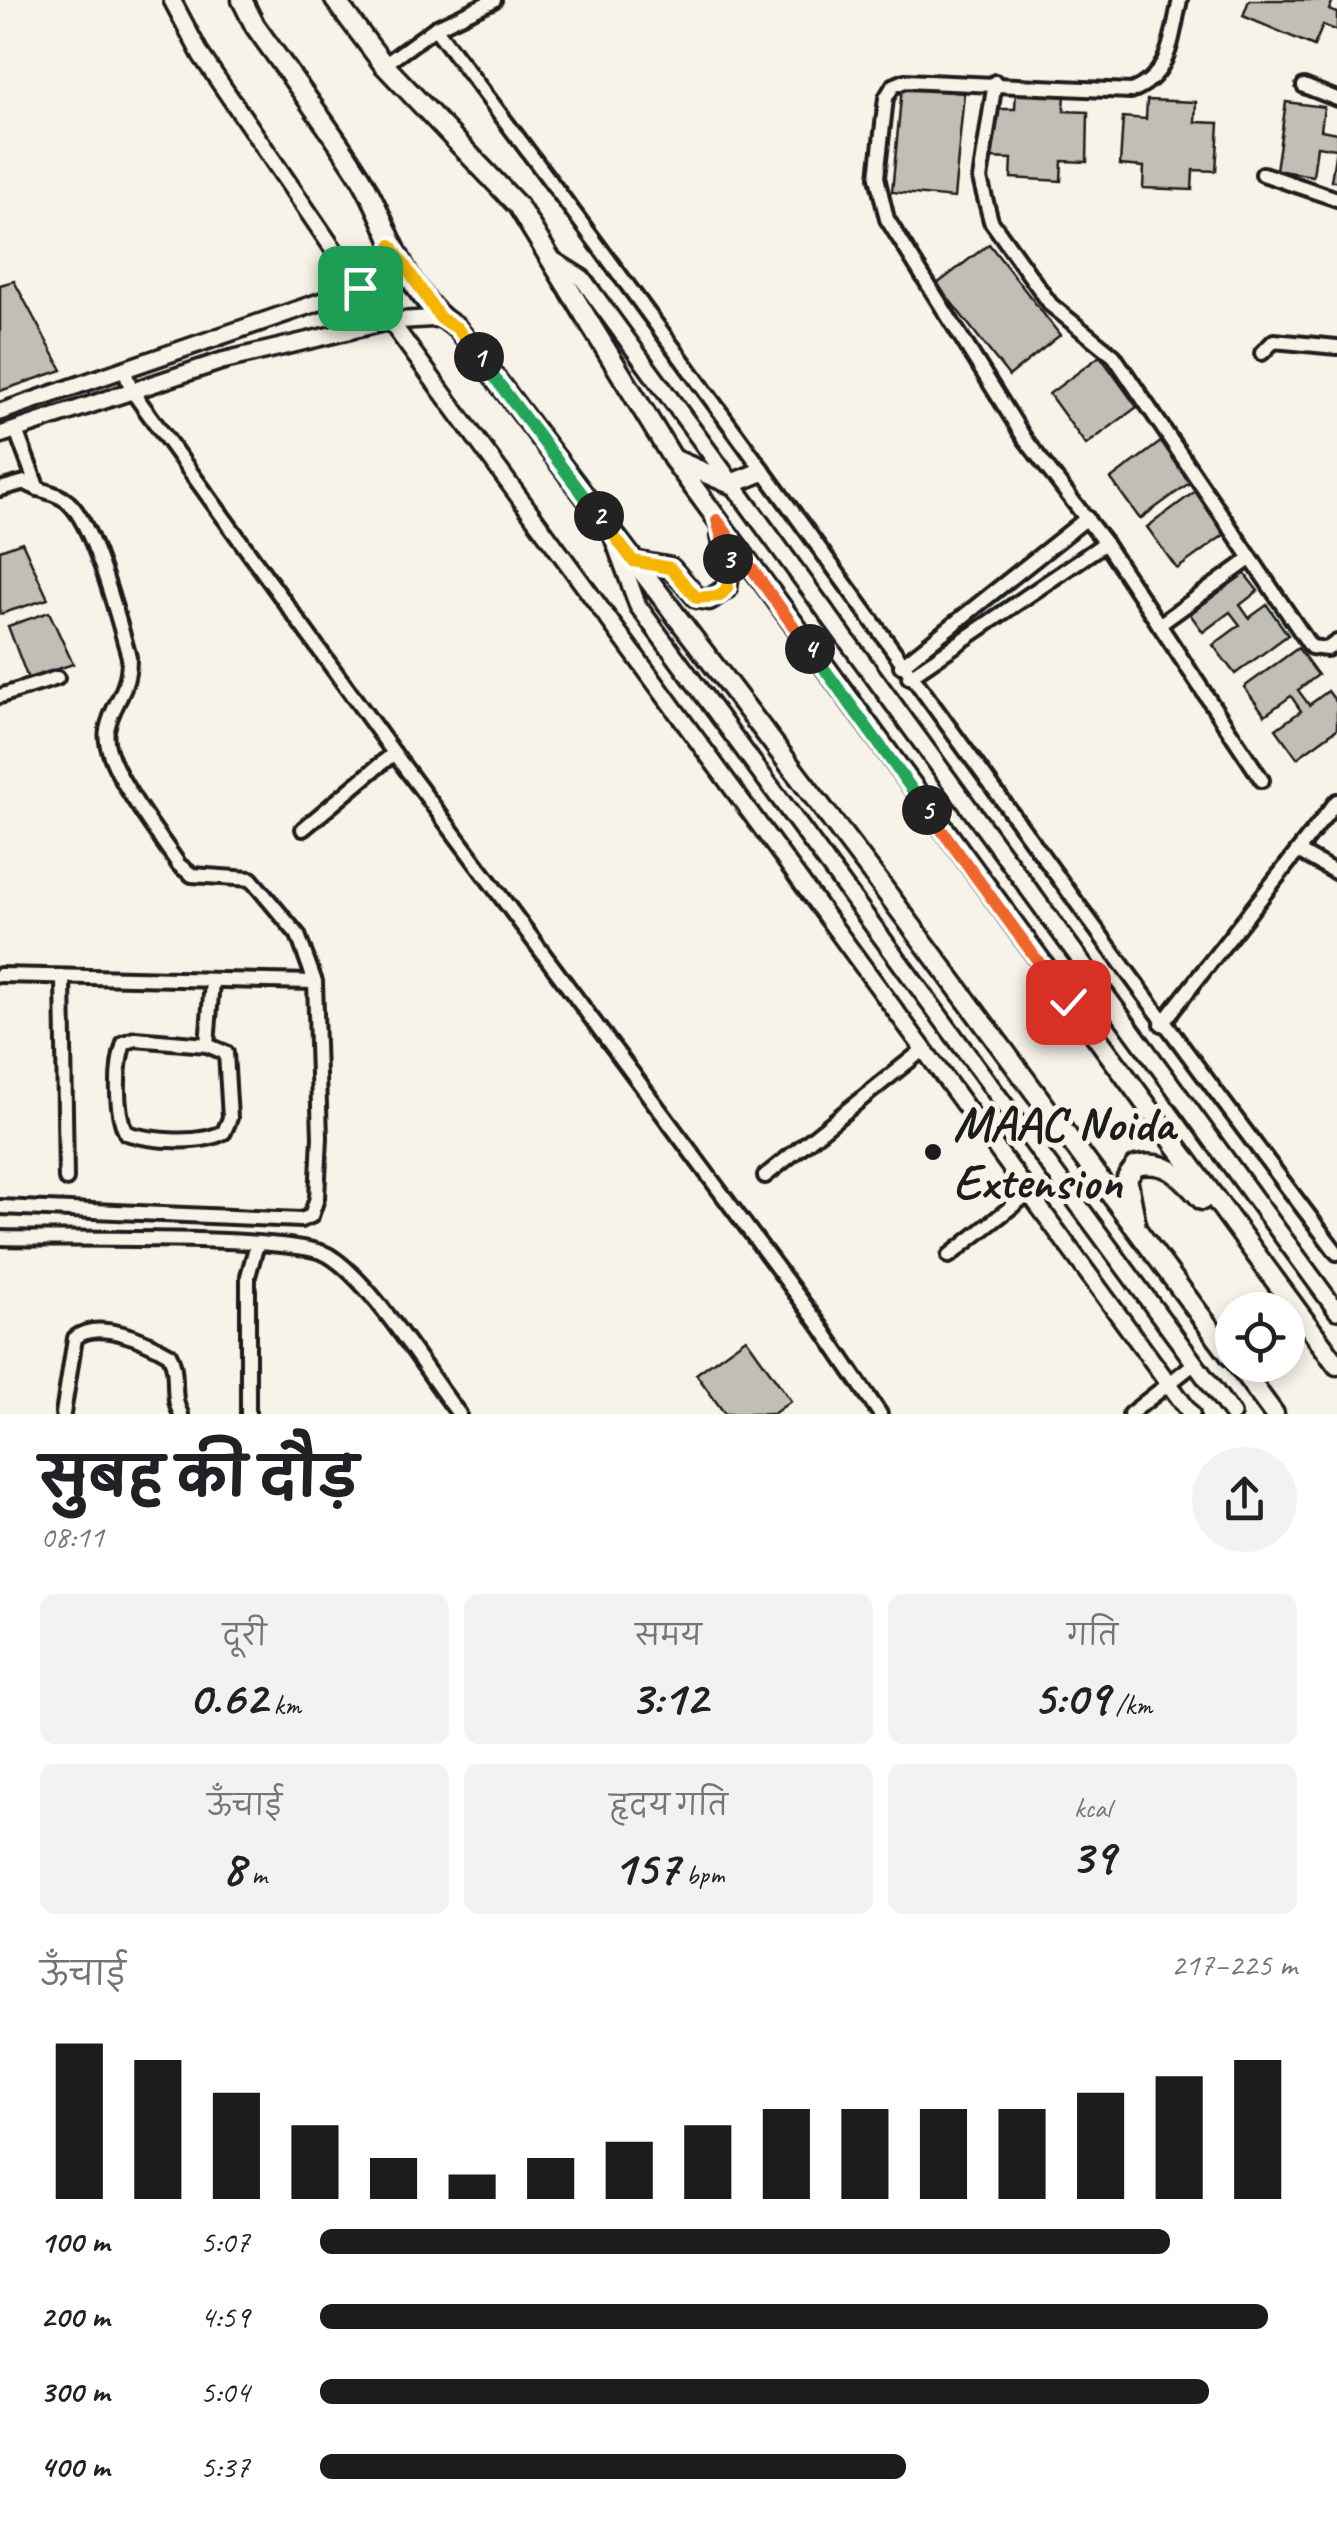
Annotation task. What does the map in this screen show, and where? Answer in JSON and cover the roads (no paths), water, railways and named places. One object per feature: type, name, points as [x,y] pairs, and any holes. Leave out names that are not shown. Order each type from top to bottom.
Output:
[{"type":"main road","points":[[242,0],[255,26],[360,175],[391,245],[440,318],[457,328],[1215,1335]]},
{"type":"main road","points":[[336,0],[384,64],[518,206],[673,459],[1337,1365]]},
{"type":"main road","points":[[673,459],[731,484],[760,472]]},
{"type":"main road","points":[[633,561],[670,568],[697,598],[720,596],[730,571],[717,520]]},
{"type":"main road","points":[[1138,1230],[1127,1178],[1136,1166],[1154,1162],[1175,1170],[1249,1248]]},
{"type":"main road","points":[[1250,1382],[1274,1414]]},
{"type":"street","points":[[172,0],[201,55],[360,288]]},
{"type":"street","points":[[384,64],[435,28],[494,0]]},
{"type":"street","points":[[1180,0],[1164,69],[1150,84],[1130,91],[995,82],[905,81],[893,86],[886,98],[879,198],[887,219],[1025,439],[1105,543],[1262,780]]},
{"type":"street","points":[[435,28],[634,289],[905,672],[1162,1024],[1337,1253]]},
{"type":"street","points":[[995,82],[980,179],[991,221],[1051,305],[1114,356],[1311,647],[1327,648],[1337,642]]},
{"type":"street","points":[[1304,86],[1337,98]]},
{"type":"street","points":[[1263,174],[1337,199]]},
{"type":"street","points":[[0,412],[360,288],[384,267],[391,245]]},
{"type":"street","points":[[546,255],[582,278],[1337,1312]]},
{"type":"street","points":[[39,492],[8,432],[222,361],[390,321],[440,318]]},
{"type":"street","points":[[390,321],[1191,1414]]},
{"type":"street","points":[[1262,352],[1274,341],[1337,347]]},
{"type":"street","points":[[124,369],[132,391],[394,753],[821,1328],[880,1414]]},
{"type":"street","points":[[0,489],[25,482],[39,492],[58,495],[81,518],[129,658],[129,681],[106,732],[123,780],[179,865],[192,875],[251,879],[298,935],[315,982],[320,1137],[317,1198],[306,1219],[0,1207]]},
{"type":"street","points":[[905,672],[1087,518]]},
{"type":"street","points":[[612,533],[638,606],[1232,1414]]},
{"type":"street","points":[[905,672],[1105,543]]},
{"type":"street","points":[[1159,625],[1250,559]]},
{"type":"street","points":[[0,696],[57,678]]},
{"type":"street","points":[[302,829],[394,753]]},
{"type":"street","points":[[1162,1024],[1337,801]]},
{"type":"street","points":[[1298,852],[1337,873]]},
{"type":"street","points":[[0,975],[315,982]]},
{"type":"street","points":[[63,977],[66,1179]]},
{"type":"street","points":[[206,1045],[212,981]]},
{"type":"street","points":[[135,1039],[206,1045],[226,1053],[230,1068],[230,1118],[224,1132],[213,1138],[140,1137],[126,1132],[120,1121],[120,1054],[124,1042],[135,1039]]},
{"type":"street","points":[[765,1176],[924,1049]]},
{"type":"street","points":[[949,1256],[1029,1193]]},
{"type":"street","points":[[0,1238],[257,1244],[306,1248],[326,1254],[354,1276],[458,1414]]},
{"type":"street","points":[[248,1414],[248,1276],[257,1244]]},
{"type":"street","points":[[63,1414],[75,1338],[85,1330],[100,1328],[170,1354],[176,1376],[176,1404],[181,1414]]},
{"type":"street","points":[[1130,1414],[1195,1363]]},
{"type":"place","name":"MAAC Noida Extension","points":[[933,1152]]}]
